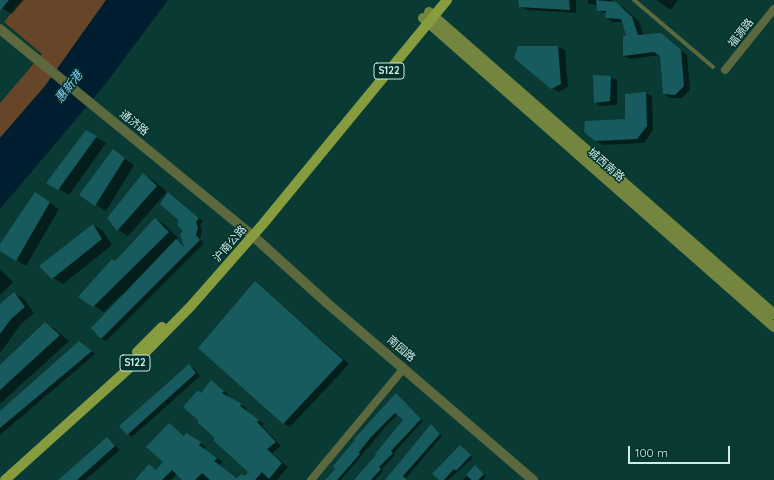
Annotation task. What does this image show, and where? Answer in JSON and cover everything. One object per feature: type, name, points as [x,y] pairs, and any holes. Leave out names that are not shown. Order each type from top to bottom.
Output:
[{"type":"main road","name":"沪南公路","points":[[429,17],[438,0]]},
{"type":"main road","name":"沪南公路","points":[[5,480],[154,345],[218,277],[251,234],[429,17],[447,0]]},
{"type":"main road","name":"城西南路","points":[[429,17],[774,314]]},
{"type":"main road","name":"城西南路","points":[[429,17],[774,327]]},
{"type":"main road","name":"沪南公路","points":[[0,475],[146,343],[251,234]]},
{"type":"street","name":"福源路","points":[[726,70],[774,9]]},
{"type":"street","name":"通济路","points":[[0,28],[251,234]]},
{"type":"street","name":"南园路","points":[[251,234],[322,298],[533,480]]},
{"type":"street","points":[[311,480],[404,368]]},
{"type":"street","points":[[319,480],[323,466]]},
{"type":"lane","points":[[634,0],[713,67]]},
{"type":"shaded area","points":[[22,0],[106,0],[45,86],[0,138],[0,103],[42,54],[4,22]]},
{"type":"water","name":"惠新港","points":[[106,0],[168,0],[103,87],[0,209],[0,138],[45,86]]},
{"type":"building","points":[[0,0],[9,0],[0,11]]},
{"type":"building","points":[[518,0],[569,0],[570,10],[519,7]]},
{"type":"building","points":[[596,0],[616,2],[632,17],[638,35],[661,33],[681,50],[684,86],[675,95],[663,94],[660,56],[654,52],[623,56],[623,36],[626,35],[621,19],[605,18],[606,11],[597,11]]},
{"type":"building","points":[[518,46],[558,46],[561,84],[551,89],[514,58]]},
{"type":"building","points":[[593,75],[611,76],[610,101],[594,103]]},
{"type":"building","points":[[646,92],[647,126],[637,139],[595,141],[584,132],[585,121],[625,119],[625,94]]},
{"type":"building","points":[[86,130],[97,136],[58,190],[46,183]]},
{"type":"building","points":[[113,149],[125,158],[95,206],[79,195]]},
{"type":"building","points":[[143,173],[157,186],[117,231],[107,218]]},
{"type":"building","points":[[35,192],[50,202],[16,261],[0,251],[0,244]]},
{"type":"building","points":[[168,192],[199,218],[196,222],[198,227],[196,235],[200,240],[101,339],[91,328],[176,239],[184,247],[180,234],[183,231],[178,226],[178,220],[160,204]]},
{"type":"building","points":[[155,218],[169,232],[93,307],[78,297],[112,259],[115,261]]},
{"type":"building","points":[[93,224],[102,239],[52,279],[39,266]]},
{"type":"building","points":[[255,281],[343,360],[283,424],[198,348]]},
{"type":"building","points":[[14,292],[25,307],[11,319],[0,334],[0,304]]},
{"type":"building","points":[[45,322],[60,335],[0,390],[0,365]]},
{"type":"building","points":[[79,341],[92,351],[0,428],[0,411]]},
{"type":"building","points":[[189,364],[196,373],[127,435],[119,426]]},
{"type":"building","points":[[211,380],[224,391],[222,393],[242,404],[240,406],[259,420],[257,422],[276,442],[267,449],[282,463],[269,479],[262,472],[255,480],[210,480],[202,473],[195,480],[182,480],[172,470],[162,480],[135,480],[149,464],[156,470],[163,462],[146,447],[169,423],[184,436],[186,433],[201,442],[199,445],[217,458],[214,461],[237,478],[241,474],[245,476],[248,472],[213,440],[215,438],[183,407],[198,390],[201,393]]},
{"type":"building","points":[[396,393],[421,419],[391,451],[393,453],[379,467],[381,469],[371,480],[354,480],[376,455],[375,454],[403,420],[395,413],[371,437],[359,452],[360,454],[337,480],[325,480],[335,469],[333,466],[355,440],[354,439]]},
{"type":"building","points":[[431,424],[440,434],[403,476],[407,480],[385,480]]},
{"type":"building","points":[[107,437],[115,446],[77,480],[58,480]]},
{"type":"building","points":[[460,445],[471,455],[456,471],[454,469],[444,480],[439,480],[432,474]]},
{"type":"building","points":[[475,465],[484,474],[478,480],[472,480],[466,475]]}]
